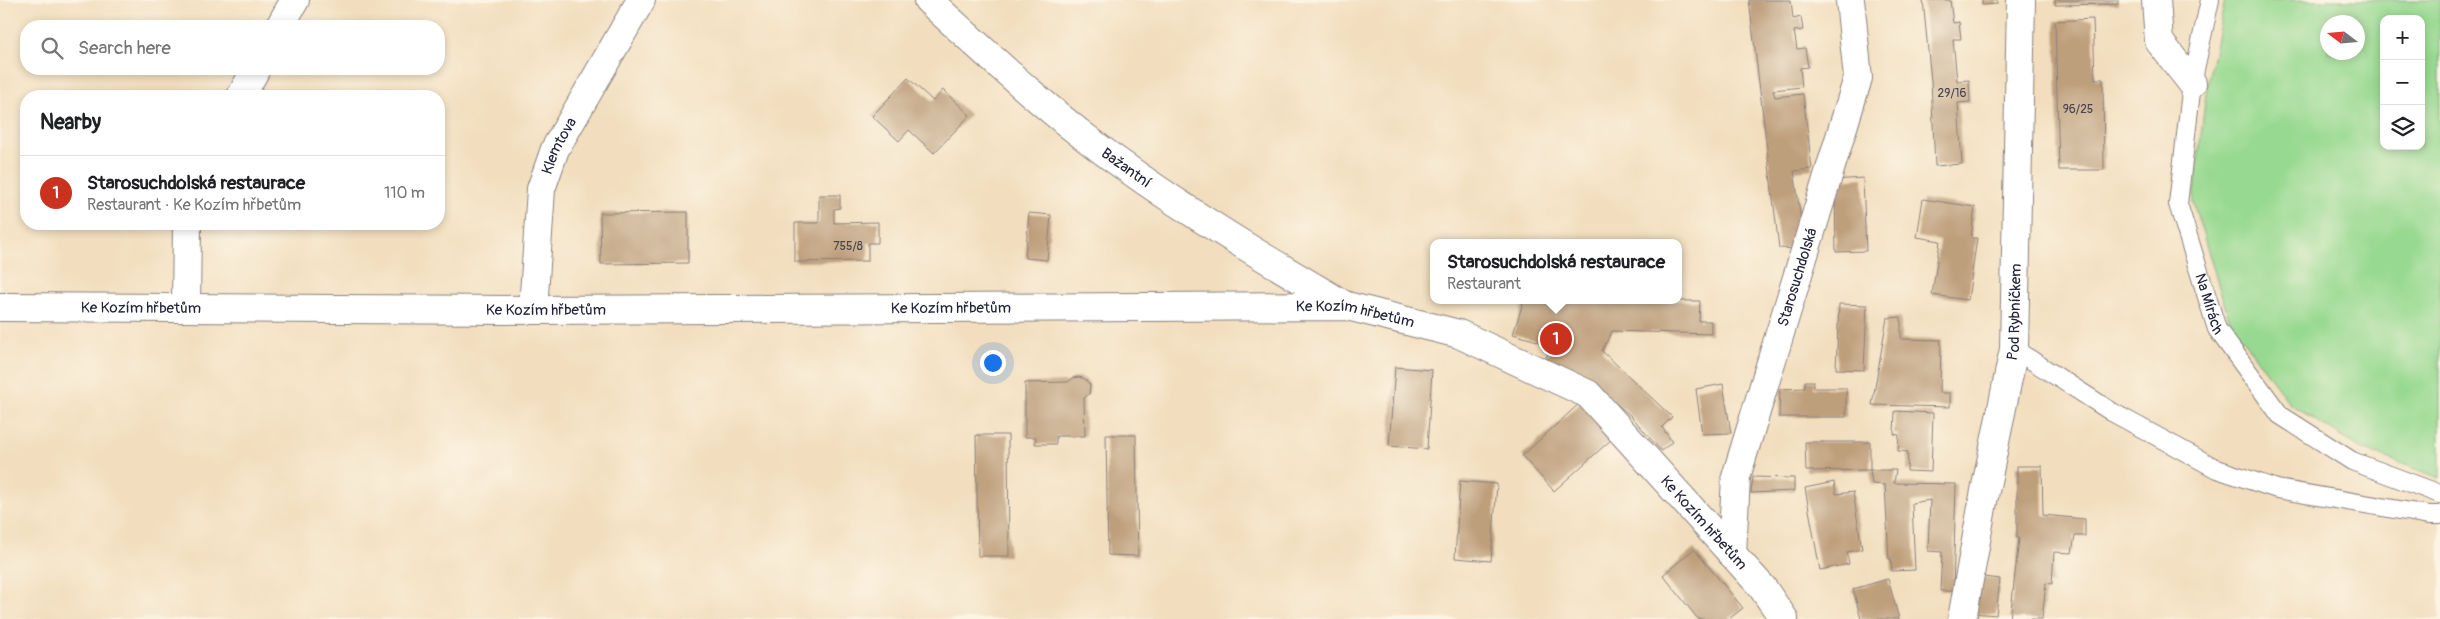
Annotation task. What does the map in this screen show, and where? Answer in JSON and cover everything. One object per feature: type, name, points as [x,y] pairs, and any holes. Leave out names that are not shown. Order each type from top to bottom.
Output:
[{"type":"street","points":[[283,20],[295,0]]},
{"type":"street","name":"Klemtova","points":[[533,310],[540,189],[544,174],[555,149],[641,0]]},
{"type":"street","name":"Bažantní","points":[[928,0],[1027,90],[1120,164],[1235,241],[1347,306]]},
{"type":"street","name":"Starosuchdolská","points":[[1732,554],[1736,476],[1858,78],[1850,0]]},
{"type":"street","name":"Pod Rybníčkem","points":[[1962,619],[1984,496],[2014,349],[2022,0]]},
{"type":"street","points":[[2156,0],[2159,41],[2192,83]]},
{"type":"street","points":[[244,90],[253,75]]},
{"type":"street","points":[[186,307],[187,230]]},
{"type":"street","name":"Ke Kozím hřbetům","points":[[0,307],[533,310],[1347,306],[1459,334],[1588,394],[1762,587],[1784,619]]},
{"type":"lane","name":"Na Mírách","points":[[2210,0],[2192,83],[2178,204],[2216,329],[2280,415],[2352,461],[2440,494]]},
{"type":"lane","points":[[2014,349],[2112,412],[2218,469],[2277,489],[2429,515],[2440,515]]},
{"type":"green space","points":[[2225,0],[2440,0],[2440,478],[2358,447],[2290,404],[2230,322],[2193,202],[2207,85]]},
{"type":"building","points":[[1749,0],[1791,0],[1793,19],[1801,17],[1803,30],[1794,31],[1797,49],[1805,48],[1808,67],[1800,68],[1802,87],[1773,90],[1775,97],[1803,94],[1812,169],[1794,171],[1801,220],[1799,249],[1779,248]]},
{"type":"building","points":[[1923,0],[1950,0],[1953,23],[1959,22],[1961,39],[1953,39],[1957,81],[1969,80],[1970,102],[1958,103],[1962,164],[1935,166],[1931,81]]},
{"type":"building","points":[[1982,0],[1997,0],[1997,4],[1982,5]]},
{"type":"building","points":[[2055,0],[2118,0],[2118,4],[2055,5]]},
{"type":"building","points":[[2093,19],[2095,79],[2103,79],[2104,170],[2059,170],[2055,21]]},
{"type":"building","points":[[908,78],[933,101],[943,90],[970,115],[934,153],[909,130],[899,141],[872,116]]},
{"type":"building","points":[[1863,178],[1866,251],[1836,252],[1835,180]]},
{"type":"building","points":[[819,195],[840,195],[840,208],[834,209],[834,223],[878,222],[878,243],[868,243],[868,261],[795,262],[795,223],[819,223]]},
{"type":"building","points":[[1923,199],[1975,207],[1971,238],[1977,238],[1968,300],[1932,295],[1940,241],[1917,237]]},
{"type":"building","points":[[688,212],[688,263],[601,264],[600,213]]},
{"type":"building","points":[[1029,213],[1051,215],[1047,260],[1025,258]]},
{"type":"building","points":[[1682,301],[1700,301],[1699,321],[1711,321],[1711,334],[1612,331],[1602,351],[1672,417],[1662,427],[1672,442],[1661,451],[1632,417],[1590,381],[1546,358],[1551,345],[1513,334],[1523,304],[1682,304]]},
{"type":"building","points":[[1839,304],[1867,305],[1864,370],[1836,369]]},
{"type":"building","points":[[1901,317],[1901,339],[1941,340],[1940,393],[1950,393],[1950,407],[1872,405],[1887,318]]},
{"type":"building","points":[[1395,367],[1432,370],[1427,449],[1389,446]]},
{"type":"building","points":[[1073,378],[1085,379],[1090,385],[1089,394],[1084,398],[1085,436],[1056,436],[1056,444],[1035,444],[1036,437],[1025,437],[1025,383],[1068,382]]},
{"type":"building","points":[[1805,381],[1814,381],[1813,388],[1846,388],[1846,417],[1779,417],[1780,389],[1805,388]]},
{"type":"building","points":[[1723,384],[1731,433],[1702,434],[1696,389]]},
{"type":"building","points":[[1581,402],[1613,438],[1554,491],[1522,456]]},
{"type":"building","points":[[1895,411],[1933,413],[1931,472],[1907,471],[1908,452],[1898,451],[1899,435],[1894,434]]},
{"type":"building","points":[[976,435],[1008,435],[1009,556],[978,556]]},
{"type":"building","points":[[1106,435],[1136,435],[1138,556],[1108,555]]},
{"type":"building","points":[[1805,442],[1870,442],[1870,470],[1806,471]]},
{"type":"building","points":[[2017,466],[2042,466],[2043,515],[2085,519],[2085,536],[2075,536],[2072,553],[2054,552],[2052,584],[2046,583],[2042,619],[2010,619],[2019,538],[2017,538]]},
{"type":"building","points":[[1870,470],[1896,470],[1894,483],[1956,484],[1953,591],[1940,591],[1942,552],[1928,551],[1930,500],[1912,503],[1915,570],[1892,571],[1891,559],[1889,559],[1885,485],[1872,484]]},
{"type":"building","points":[[1753,477],[1794,478],[1794,491],[1751,493]]},
{"type":"building","points":[[1460,481],[1497,484],[1491,561],[1455,558]]},
{"type":"building","points":[[1834,482],[1836,494],[1853,492],[1862,549],[1847,552],[1849,564],[1820,570],[1805,488]]},
{"type":"building","points":[[1694,549],[1743,608],[1729,619],[1698,619],[1663,575]]},
{"type":"building","points":[[1977,576],[2000,579],[1996,615],[1973,613]]},
{"type":"building","points":[[1888,579],[1899,619],[1861,619],[1853,589]]},
{"type":"place","name":"Starosuchdolská restaurace","points":[[1556,339]]}]
